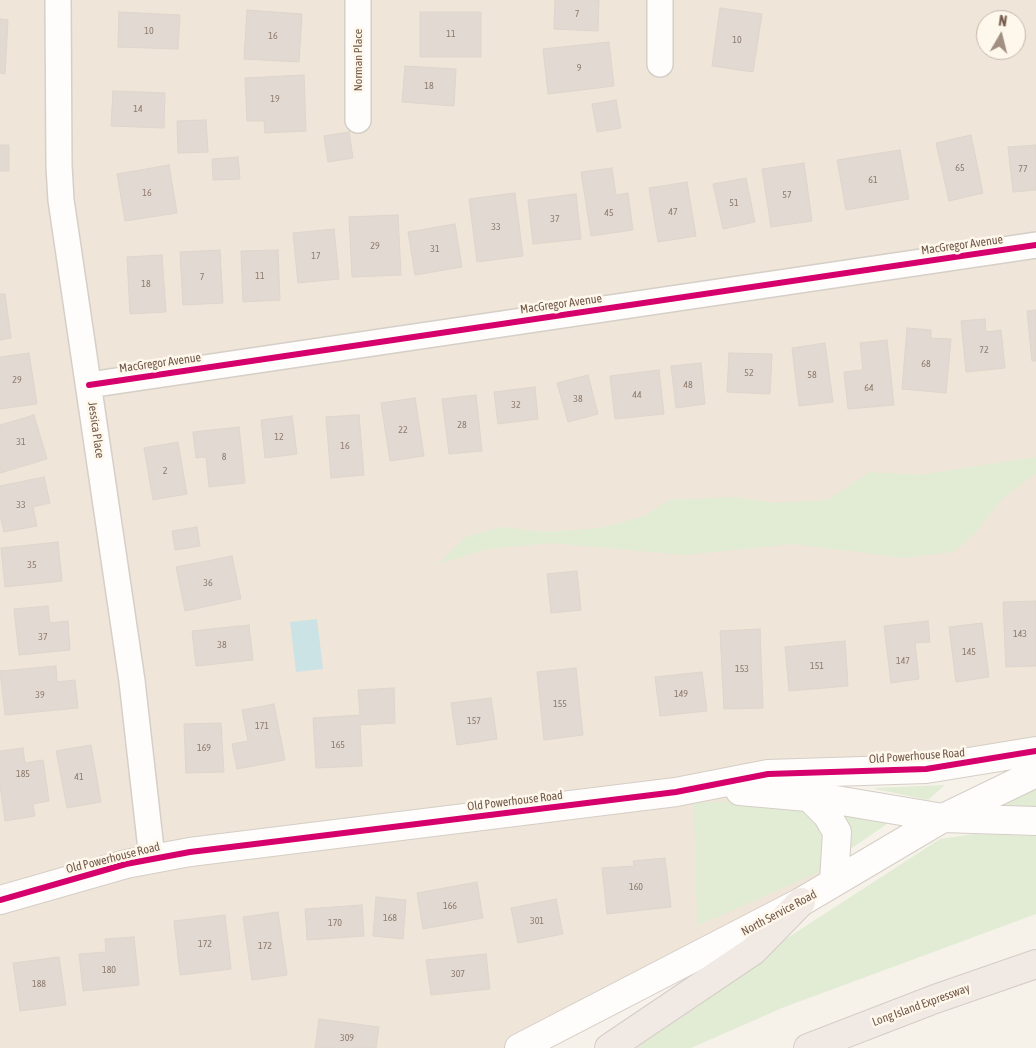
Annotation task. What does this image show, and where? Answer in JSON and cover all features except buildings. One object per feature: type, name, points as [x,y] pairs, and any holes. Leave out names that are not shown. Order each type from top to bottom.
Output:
[{"type":"highway","points":[[609,1048],[753,951],[801,902]]},
{"type":"highway","name":"Long Island Expressway","points":[[808,1048],[935,999],[1036,964]]},
{"type":"street","name":"Jessica Place","points":[[58,0],[61,200],[132,681],[152,858]]},
{"type":"street","name":"Norman Place","points":[[358,0],[358,120]]},
{"type":"street","points":[[660,0],[660,64]]},
{"type":"street","name":"MacGregor Avenue","points":[[89,385],[1036,245]]},
{"type":"street","name":"Old Powerhouse Road","points":[[0,900],[152,858],[676,792],[768,774],[926,769],[1036,751]]},
{"type":"street","name":"North Service Road","points":[[519,1048],[801,902],[943,818],[1036,773]]},
{"type":"street","name":"Old Powerhouse Road","points":[[676,792],[744,790],[808,796],[943,818],[1036,821]]},
{"type":"street","points":[[808,796],[827,815],[837,832],[834,882]]},
{"type":"shaded area","points":[[0,0],[1036,0],[1036,751],[800,772],[834,882],[519,1048],[0,1048]]},
{"type":"green space","points":[[1036,457],[1036,473],[1002,499],[972,537],[953,552],[905,558],[794,544],[684,555],[551,543],[487,549],[438,564],[465,537],[500,527],[546,532],[601,528],[643,516],[670,500],[733,497],[773,503],[828,500],[870,472],[919,475]]},
{"type":"green space","points":[[945,785],[928,800],[875,789],[875,788]]},
{"type":"green space","points":[[1036,787],[1036,807],[999,807],[1001,801]]},
{"type":"green space","points":[[752,800],[809,807],[824,820],[826,857],[817,873],[697,926],[694,803]]},
{"type":"green space","points":[[847,815],[885,822],[887,824],[852,848],[848,848],[843,816]]},
{"type":"green space","points":[[974,834],[1036,836],[1036,914],[782,1008],[691,1048],[631,1048],[693,999],[940,839]]},
{"type":"water","points":[[317,619],[323,669],[296,672],[290,622]]},
{"type":"cycle path","points":[[89,385],[1036,245]]},
{"type":"cycle path","points":[[0,900],[126,864],[190,852],[676,792],[768,774],[926,769],[1036,751]]}]
